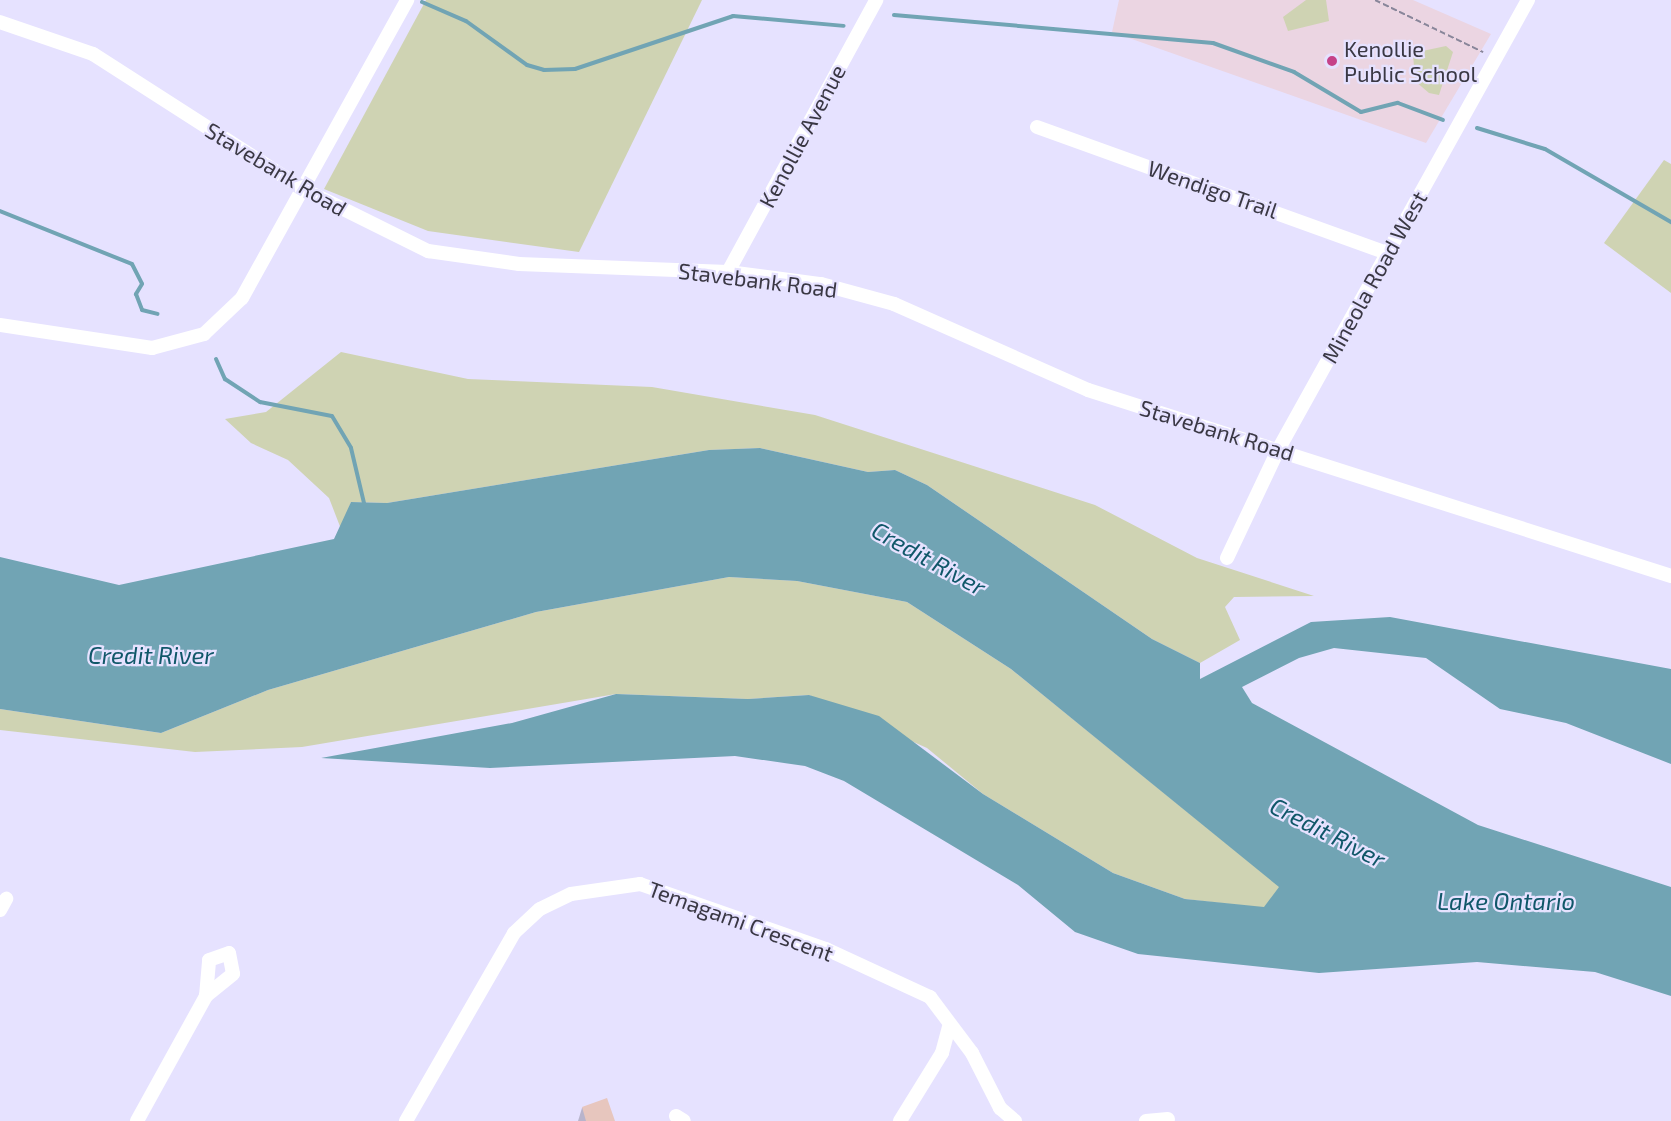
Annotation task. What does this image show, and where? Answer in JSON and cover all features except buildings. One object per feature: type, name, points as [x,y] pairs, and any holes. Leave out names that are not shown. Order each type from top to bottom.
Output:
[{"type":"street","points":[[0,325],[152,348],[204,334],[242,298],[407,0]]},
{"type":"street","name":"Kenollie Avenue","points":[[728,272],[876,0]]},
{"type":"street","name":"Mineola Road West","points":[[1227,558],[1278,450],[1528,0]]},
{"type":"street","name":"Stavebank Road","points":[[0,22],[93,54],[303,189],[408,242],[465,259],[728,272],[821,284],[894,304],[1088,390],[1671,576]]},
{"type":"street","name":"Wendigo Trail","points":[[1037,127],[1387,253]]},
{"type":"street","name":"Temagami Crescent","points":[[405,1121],[514,933],[540,909],[607,885],[640,884],[677,894],[826,950],[930,997],[942,1008],[949,1028],[972,1053],[1000,1108],[1015,1121]]},
{"type":"street","points":[[136,1121],[206,996]]},
{"type":"street","points":[[900,1121],[942,1053],[949,1028]]},
{"type":"street","points":[[1146,1121],[1168,1119]]},
{"type":"path","points":[[1375,0],[1483,53]]},
{"type":"shaded area","name":"Kenollie Public School","points":[[1119,0],[1413,0],[1491,34],[1426,143],[1112,32]]},
{"type":"green space","points":[[426,0],[702,0],[579,252],[428,231],[324,189]]},
{"type":"green space","points":[[1306,0],[1326,0],[1329,21],[1288,31],[1283,17]]},
{"type":"green space","points":[[1446,46],[1453,52],[1439,95],[1429,93],[1415,81],[1413,53]]},
{"type":"green space","points":[[1664,160],[1671,164],[1671,293],[1604,243]]},
{"type":"green space","points":[[341,352],[468,379],[652,387],[815,415],[1095,505],[1197,558],[1314,596],[1234,597],[1225,607],[1240,640],[1200,663],[1152,639],[927,485],[895,470],[868,472],[760,448],[709,450],[387,503],[351,502],[341,529],[329,498],[288,460],[251,443],[225,419],[266,412]]},
{"type":"green space","points":[[729,577],[797,581],[907,602],[1011,669],[1280,887],[1264,908],[1185,899],[1113,873],[983,794],[927,748],[809,695],[748,699],[616,694],[302,747],[195,752],[0,730],[0,709],[161,733],[268,690],[536,612]]},
{"type":"water","name":"Credit River","points":[[760,448],[868,472],[895,470],[927,485],[1152,639],[1200,663],[1200,679],[1311,622],[1390,617],[1671,669],[1671,764],[1566,723],[1500,709],[1426,658],[1334,648],[1299,658],[1242,687],[1252,703],[1478,825],[1671,887],[1671,996],[1595,972],[1477,962],[1319,973],[1138,954],[1075,932],[1018,885],[844,781],[805,766],[735,756],[490,768],[321,758],[512,723],[616,694],[748,699],[809,695],[879,716],[983,794],[1113,873],[1185,899],[1264,907],[1279,887],[1011,669],[907,602],[797,581],[729,577],[536,612],[268,690],[161,733],[0,709],[0,557],[119,585],[334,539],[351,502],[387,503],[709,450]]},
{"type":"waterway","points":[[422,2],[466,21],[527,65],[544,70],[575,69],[733,16],[844,26]]},
{"type":"waterway","points":[[894,15],[1213,43],[1294,72],[1361,112],[1398,103],[1443,120]]},
{"type":"waterway","points":[[1477,128],[1545,149],[1671,222]]},
{"type":"waterway","points":[[0,211],[132,264],[142,284],[136,294],[142,310],[158,314]]},
{"type":"waterway","points":[[216,359],[225,379],[260,402],[332,416],[351,448],[365,507]]},
{"type":"place","name":"Kenollie Public School","points":[[1332,61]]},
{"type":"water label","name":"Lake Ontario","points":[[1506,901]]}]
